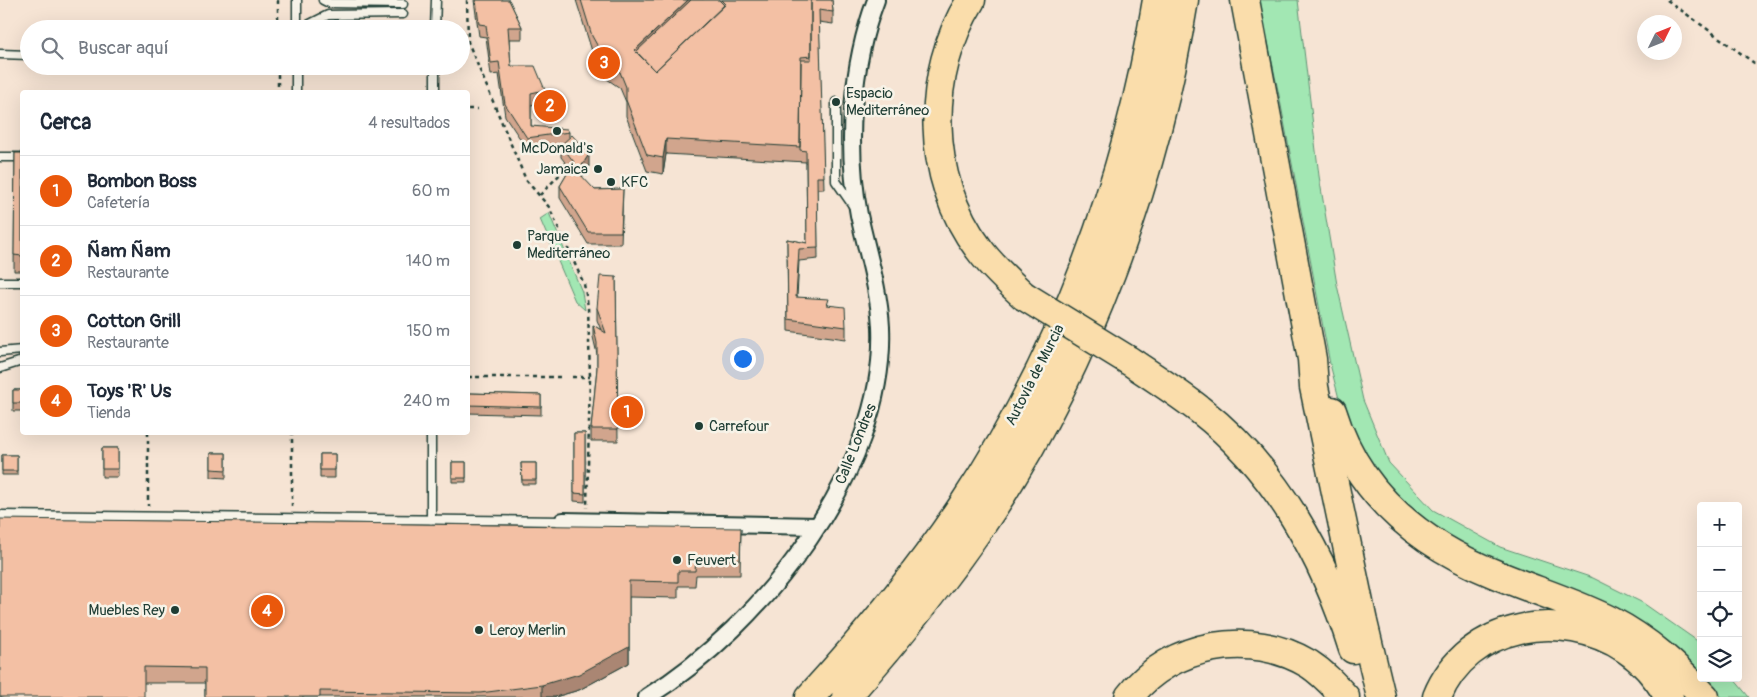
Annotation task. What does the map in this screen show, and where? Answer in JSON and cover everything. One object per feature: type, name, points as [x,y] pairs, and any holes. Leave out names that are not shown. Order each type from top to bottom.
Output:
[{"type":"highway","points":[[971,0],[956,26],[948,47],[939,91],[937,134],[943,172],[956,209],[966,230],[978,249],[1024,296],[1128,360],[1201,410],[1267,475],[1290,510],[1322,567],[1346,625],[1368,697]]},
{"type":"highway","name":"Autovía de Murcia","points":[[810,697],[862,637],[941,537],[961,508],[994,455],[1051,347],[1079,282],[1114,182],[1138,94],[1157,0]]},
{"type":"highway","name":"Autovía de Murcia","points":[[846,697],[918,611],[983,522],[1022,461],[1075,358],[1104,292],[1151,152],[1171,68],[1184,0]]},
{"type":"highway","points":[[1245,0],[1312,359],[1314,387],[1343,533],[1381,697]]},
{"type":"highway","points":[[1312,359],[1325,390],[1336,425],[1352,459],[1372,490],[1397,516],[1426,539],[1458,558],[1611,621],[1648,643],[1680,671],[1705,697]]},
{"type":"highway","points":[[1437,697],[1454,668],[1469,653],[1487,640],[1510,630],[1535,626],[1583,630],[1619,645],[1644,664],[1660,681],[1669,697]]},
{"type":"highway","points":[[1130,697],[1138,686],[1159,668],[1181,656],[1209,647],[1234,644],[1261,646],[1285,653],[1309,664],[1331,681],[1345,697]]},
{"type":"street","name":"Calle Londres","points":[[646,697],[696,662],[741,622],[783,574],[817,526],[841,484],[871,413],[881,358],[881,328],[878,300],[859,215],[852,152],[853,116],[864,36],[876,0]]},
{"type":"street","points":[[563,521],[817,526]]},
{"type":"lane","points":[[297,0],[298,20]]},
{"type":"lane","points":[[323,0],[329,3],[403,4]]},
{"type":"lane","points":[[435,20],[436,0]]},
{"type":"lane","points":[[317,20],[328,15],[403,14]]},
{"type":"lane","points":[[0,54],[20,55]]},
{"type":"lane","points":[[296,75],[296,90]]},
{"type":"lane","points":[[435,75],[435,90]]},
{"type":"lane","points":[[836,102],[836,181],[859,215]]},
{"type":"lane","points":[[0,157],[20,157]]},
{"type":"lane","points":[[0,282],[20,282]]},
{"type":"lane","points":[[0,352],[20,350]]},
{"type":"lane","points":[[0,368],[20,362]]},
{"type":"lane","points":[[431,435],[431,520]]},
{"type":"lane","points":[[0,516],[563,521]]},
{"type":"path","points":[[278,0],[278,20]]},
{"type":"path","points":[[467,0],[467,20]]},
{"type":"path","points":[[1667,0],[1757,65]]},
{"type":"path","points":[[470,47],[526,180],[550,207],[584,284],[588,306],[590,377],[586,512]]},
{"type":"path","points":[[278,75],[278,86]]},
{"type":"path","points":[[470,109],[478,109]]},
{"type":"path","points":[[540,195],[568,166]]},
{"type":"path","points":[[470,377],[560,377]]},
{"type":"path","points":[[572,377],[590,377]]},
{"type":"path","points":[[148,435],[148,517]]},
{"type":"path","points":[[292,435],[292,518]]},
{"type":"green space","points":[[1259,0],[1298,0],[1319,176],[1337,285],[1363,400],[1389,463],[1433,510],[1500,547],[1593,578],[1643,603],[1697,641],[1697,675],[1427,528],[1364,462],[1344,418],[1330,364]]},
{"type":"green space","points":[[549,213],[582,292],[585,310],[575,301],[540,219]]},
{"type":"green space","points":[[1705,682],[1736,682],[1749,697],[1718,697]]},
{"type":"building","points":[[476,0],[509,0],[522,27],[508,27],[511,66],[535,66],[545,90],[531,93],[531,126],[567,129],[569,132],[527,138],[505,104],[499,62],[491,63],[486,25],[479,24]]},
{"type":"building","points":[[581,0],[688,0],[635,50],[655,71],[726,4],[722,0],[811,0],[811,56],[801,57],[800,147],[666,139],[663,158],[647,155],[626,100],[626,87],[620,72],[607,63],[592,36]]},
{"type":"building","points":[[691,0],[719,0],[724,5],[655,71],[636,52]]},
{"type":"building","points":[[811,0],[832,0],[833,12],[819,10],[824,177],[817,177],[818,248],[799,249],[796,297],[829,299],[827,305],[845,307],[846,327],[788,319],[787,239],[807,243],[806,151],[800,150],[801,60],[811,60]]},
{"type":"building","points":[[572,135],[589,154],[578,172],[595,190],[623,189],[621,232],[588,232],[560,186],[574,162],[561,145]]},
{"type":"building","points":[[15,153],[20,153],[20,256],[14,255]]},
{"type":"building","points":[[600,276],[616,277],[618,429],[591,429],[597,368],[597,343],[593,325],[606,333],[597,308]]},
{"type":"building","points":[[13,390],[20,390],[20,403],[13,403]]},
{"type":"building","points":[[470,393],[541,395],[541,407],[470,405]]},
{"type":"building","points":[[574,433],[585,433],[585,494],[574,493]]},
{"type":"building","points":[[102,448],[118,448],[118,469],[102,469]]},
{"type":"building","points":[[211,453],[226,453],[226,470],[211,469]]},
{"type":"building","points":[[320,454],[335,454],[335,470],[320,470]]},
{"type":"building","points":[[2,455],[17,455],[17,471],[2,471]]},
{"type":"building","points":[[452,462],[466,462],[466,478],[452,478]]},
{"type":"building","points":[[521,463],[536,463],[536,480],[522,480]]},
{"type":"building","points":[[0,519],[741,528],[740,560],[696,559],[695,571],[678,571],[678,582],[629,581],[629,647],[579,674],[542,685],[480,693],[320,691],[320,697],[205,697],[205,668],[144,667],[144,697],[0,697]]},
{"type":"place","name":"Cotton Grill","points":[[604,63]]},
{"type":"place","name":"Espacio Mediterráneo","points":[[836,102]]},
{"type":"place","name":"Ñam Ñam","points":[[550,106]]},
{"type":"place","name":"McDonald's","points":[[557,131]]},
{"type":"place","name":"Jamaica","points":[[598,169]]},
{"type":"place","name":"KFC","points":[[611,182]]},
{"type":"place","name":"Parque Mediterráneo","points":[[517,245]]},
{"type":"place","name":"Bombon Boss","points":[[627,412]]},
{"type":"place","name":"Carrefour","points":[[699,426]]},
{"type":"place","name":"Feuvert","points":[[677,560]]},
{"type":"place","name":"Muebles Rey","points":[[175,610]]},
{"type":"place","name":"Toys 'R' Us","points":[[267,611]]},
{"type":"place","name":"Leroy Merlin","points":[[479,630]]}]
